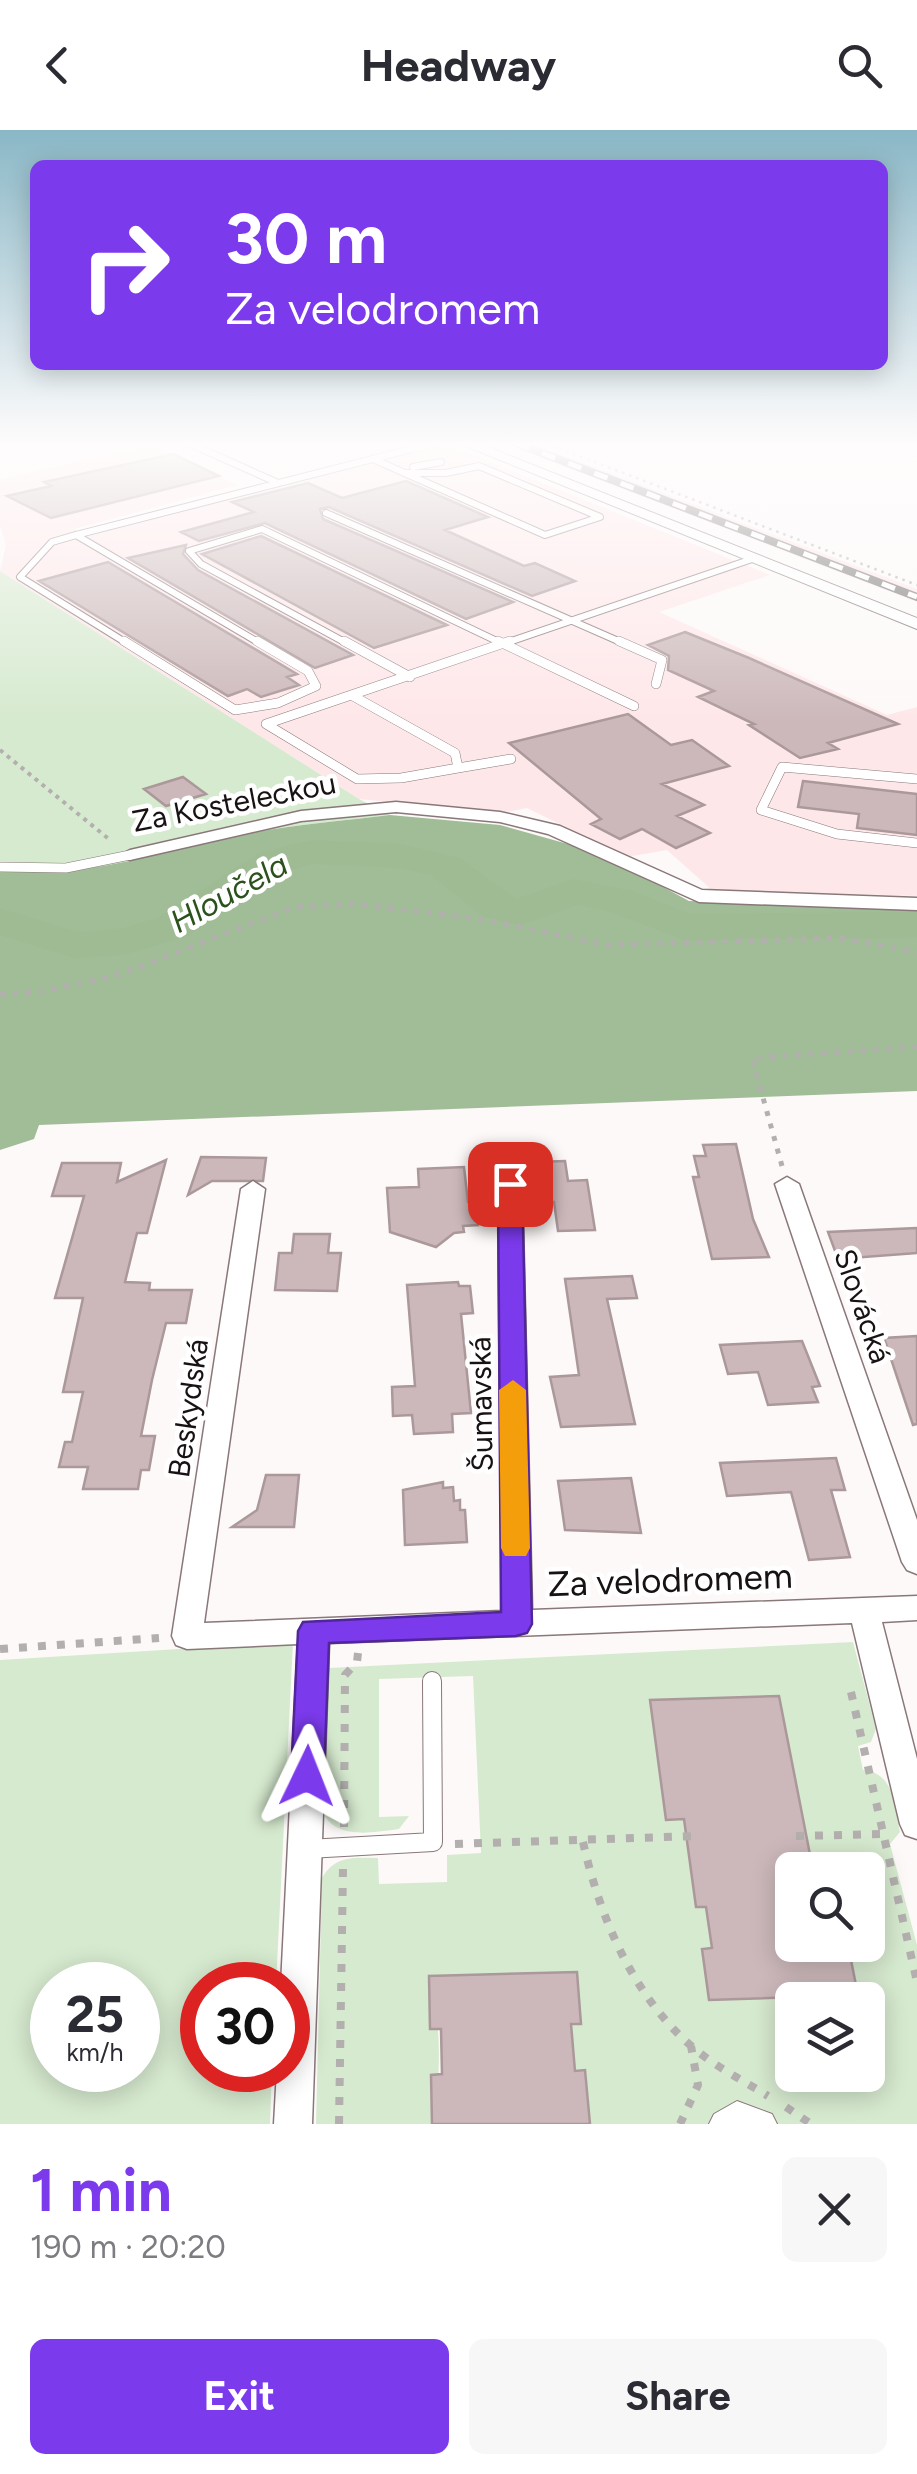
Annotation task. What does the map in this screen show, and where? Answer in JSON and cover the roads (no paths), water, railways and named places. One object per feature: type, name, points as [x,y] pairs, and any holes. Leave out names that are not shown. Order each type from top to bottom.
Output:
[{"type":"street","points":[[700,536],[917,624]]},
{"type":"street","name":"Za Kosteleckou","points":[[130,856],[301,816],[396,807],[500,817],[554,830],[699,896],[917,904]]},
{"type":"street","name":"Šumavská","points":[[510,1184],[516,1624]]},
{"type":"street","name":"Slovácká","points":[[786,1184],[917,1562]]},
{"type":"street","name":"Beskydská","points":[[187,1636],[254,1190]]},
{"type":"street","name":"Za velodromem","points":[[187,1636],[917,1608]]},
{"type":"street","points":[[864,1610],[917,1824]]},
{"type":"street","points":[[293,2124],[314,1631]]},
{"type":"street","points":[[724,2124],[746,2116],[762,2124]]},
{"type":"lane","points":[[72,536],[52,542],[20,577],[235,710],[278,703],[316,686],[308,671],[78,536]]},
{"type":"lane","points":[[239,536],[190,551],[202,564],[410,677]]},
{"type":"lane","points":[[277,536],[634,706]]},
{"type":"lane","points":[[377,536],[571,624],[662,660],[656,684]]},
{"type":"lane","points":[[511,759],[401,778],[358,779],[266,724],[571,624],[755,558]]},
{"type":"lane","points":[[352,696],[455,753],[458,768]]},
{"type":"lane","points":[[917,779],[782,767],[761,810],[837,834],[917,843]]},
{"type":"lane","points":[[0,867],[54,870],[94,866],[130,856]]},
{"type":"lane","points":[[304,1849],[433,1842],[432,1682]]},
{"type":"waterway","name":"Hloučela","points":[[0,921],[74,945],[124,942],[172,927],[273,862],[312,852],[401,856],[446,867],[497,907],[519,913],[573,892],[617,900],[685,927],[917,925]]},
{"type":"railway","points":[[758,536],[917,597]]}]
